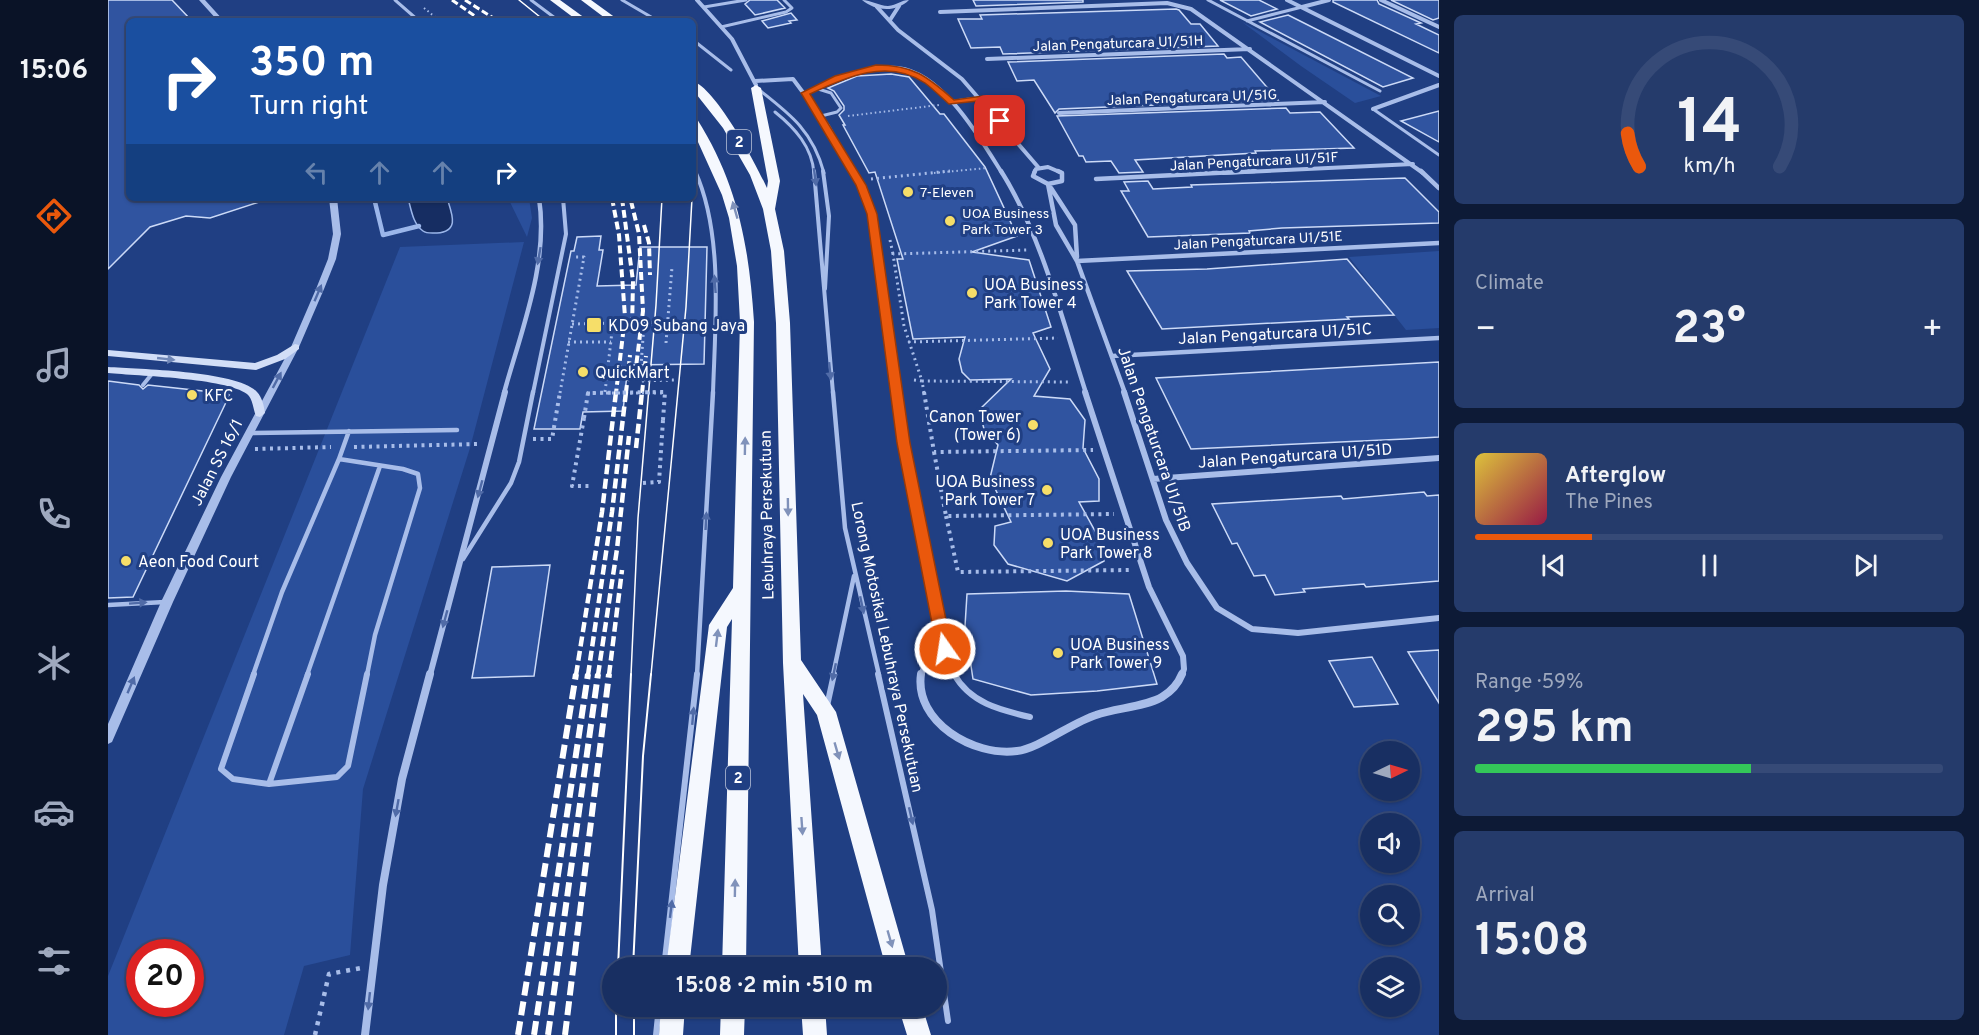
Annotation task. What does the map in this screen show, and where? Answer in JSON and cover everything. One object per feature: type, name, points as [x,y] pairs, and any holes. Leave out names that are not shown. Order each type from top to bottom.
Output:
[{"type":"highway","points":[[554,0],[580,18]]},
{"type":"highway","points":[[585,0],[611,18]]},
{"type":"highway","points":[[602,0],[606,14]]},
{"type":"highway","points":[[755,84],[774,181],[769,210]]},
{"type":"highway","name":"Lebuhraya Persekutuan","points":[[696,87],[714,107],[740,144],[769,210],[779,267],[783,323],[792,663],[810,957]]},
{"type":"highway","name":"Lebuhraya Persekutuan","points":[[696,126],[711,150],[728,187],[737,218],[745,266],[747,322],[734,957]]},
{"type":"highway","points":[[678,957],[718,625],[742,589]]},
{"type":"highway","points":[[792,663],[826,712],[895,957]]},
{"type":"highway","points":[[671,1035],[672,1017]]},
{"type":"highway","points":[[732,1035],[733,1017]]},
{"type":"highway","points":[[814,1017],[815,1035]]},
{"type":"highway","points":[[913,1017],[919,1035]]},
{"type":"main road","points":[[108,353],[256,367],[269,364],[295,347]]},
{"type":"main road","points":[[108,370],[223,382],[250,391],[256,399],[260,413]]},
{"type":"street","points":[[202,0],[218,18]]},
{"type":"street","points":[[697,0],[735,43],[755,84],[794,79],[806,93],[861,185],[872,214],[903,443],[940,631],[922,670],[919,689],[924,704],[937,722],[951,734],[995,752],[1020,751],[1094,715],[1161,698],[1178,685],[1184,669],[1183,656],[1156,604],[1143,569],[1039,250],[1011,187],[980,139],[952,102],[927,81],[899,68],[876,68],[838,78],[806,93]]},
{"type":"street","points":[[865,0],[878,6],[897,30],[934,56],[980,98],[1039,168]]},
{"type":"street","points":[[890,20],[898,6],[906,0]]},
{"type":"street","points":[[1287,0],[1439,76]]},
{"type":"street","points":[[1302,7],[1329,0]]},
{"type":"street","points":[[1381,0],[1439,27]]},
{"type":"street","points":[[939,12],[1167,3],[1184,6],[1250,49],[1413,164],[1439,188]]},
{"type":"street","points":[[878,6],[898,6]]},
{"type":"street","name":"Jalan Pengaturcara U1/51H","points":[[987,58],[1250,49]]},
{"type":"street","points":[[1373,109],[1439,85]]},
{"type":"street","points":[[952,102],[980,98]]},
{"type":"street","name":"Jalan Pengaturcara U1/51G","points":[[1059,113],[1325,102]]},
{"type":"street","name":"Jalan Pengaturcara U1/51F","points":[[1096,179],[1413,164]]},
{"type":"street","points":[[1039,168],[1053,168],[1064,175],[1058,183],[1048,183],[1033,176],[1033,171],[1039,168]]},
{"type":"street","name":"Jalan Pengaturcara U1/51B","points":[[1048,183],[1075,225],[1077,261]]},
{"type":"street","name":"Jalan Pengaturcara U1/51B","points":[[1048,183],[1056,225],[1077,261],[1112,356],[1166,520],[1187,563],[1217,608],[1252,629],[1298,633],[1439,618]]},
{"type":"street","name":"Jalan SS 16/1","points":[[108,738],[167,602],[240,450],[295,347],[332,259],[337,234],[333,201]]},
{"type":"street","points":[[365,1035],[383,885],[402,779],[535,278],[543,224],[539,201]]},
{"type":"street","name":"Jalan Pengaturcara U1/51E","points":[[1077,261],[1439,243]]},
{"type":"street","name":"Jalan Pengaturcara U1/51C","points":[[1112,356],[1439,338]]},
{"type":"street","name":"Jalan Pengaturcara U1/51D","points":[[1153,479],[1439,458]]},
{"type":"lane","points":[[395,0],[416,18]]},
{"type":"lane","points":[[531,0],[555,18]]},
{"type":"lane","points":[[622,0],[653,18]]},
{"type":"lane","points":[[704,7],[746,0]]},
{"type":"lane","points":[[721,27],[786,12],[792,8],[784,0]]},
{"type":"lane","points":[[1208,0],[1380,91]]},
{"type":"lane","points":[[1247,21],[1302,7]]},
{"type":"lane","points":[[696,42],[731,70]]},
{"type":"lane","points":[[755,84],[798,123],[813,144],[821,167],[829,240],[824,302]]},
{"type":"lane","points":[[815,87],[831,93],[841,108],[837,112],[821,116]]},
{"type":"lane","points":[[1373,109],[1439,155]]},
{"type":"lane","name":"Lorong Motosikal Lebuhraya Persekutuan","points":[[775,112],[798,132],[813,161],[845,528],[933,910],[948,1021]]},
{"type":"lane","points":[[1431,150],[1439,148]]},
{"type":"lane","points":[[665,957],[698,659],[711,440],[716,303],[711,226],[701,185],[696,174]]},
{"type":"lane","points":[[460,563],[511,483],[519,462],[566,234],[563,201]]},
{"type":"lane","points":[[143,385],[151,375]]},
{"type":"lane","points":[[250,433],[457,430]]},
{"type":"lane","points":[[339,459],[418,474],[420,488],[375,635],[348,766],[337,777],[269,784],[233,779],[220,769],[282,592],[349,431]]},
{"type":"lane","points":[[269,784],[380,466]]},
{"type":"lane","points":[[826,712],[855,574]]},
{"type":"lane","points":[[108,605],[167,602]]},
{"type":"lane","points":[[940,631],[949,667],[957,682],[976,700],[994,709],[1030,717]]},
{"type":"lane","points":[[656,1035],[658,1017]]},
{"type":"path","points":[[847,116],[939,105],[944,110]]},
{"type":"path","points":[[984,161],[993,174]]},
{"type":"path","points":[[868,172],[871,179],[988,168]]},
{"type":"path","points":[[1023,240],[1028,250]]},
{"type":"path","points":[[1039,250],[893,254],[908,342],[922,381],[958,572],[1143,569]]},
{"type":"path","points":[[527,447],[529,439],[552,439],[584,257],[574,257]]},
{"type":"path","points":[[666,343],[672,267]]},
{"type":"path","points":[[572,324],[644,322],[668,324]]},
{"type":"path","points":[[644,322],[640,381],[674,380]]},
{"type":"path","points":[[605,392],[613,323]]},
{"type":"path","points":[[908,342],[1060,338]]},
{"type":"path","points":[[568,342],[611,342]]},
{"type":"path","points":[[914,380],[1083,382]]},
{"type":"path","points":[[592,486],[572,486],[588,393],[665,392],[659,482],[642,483]]},
{"type":"path","points":[[240,450],[491,444]]},
{"type":"path","points":[[934,452],[1104,449]]},
{"type":"path","points":[[946,516],[1124,513]]},
{"type":"path","points":[[315,1035],[329,974],[356,969]]},
{"type":"shaded area","points":[[1242,22],[1381,96],[1355,103]]},
{"type":"shaded area","points":[[409,201],[448,201],[452,225],[444,232],[426,233],[420,228]]},
{"type":"shaded area","points":[[509,201],[529,201],[532,218],[527,237]]},
{"type":"shaded area","points":[[524,242],[470,448],[363,789],[350,955],[304,966],[284,1035],[108,1035],[108,976],[400,247]]},
{"type":"shaded area","points":[[1439,251],[1439,328],[1406,330],[1349,257]]},
{"type":"building","points":[[108,0],[172,0],[189,18],[126,18],[126,201],[262,201],[210,218],[186,216],[150,227],[108,269]]},
{"type":"building","points":[[750,0],[777,0],[785,8],[755,15],[745,4]]},
{"type":"building","points":[[973,0],[1083,0],[1083,2],[976,6]]},
{"type":"building","points":[[1220,0],[1259,0],[1277,9],[1251,16]]},
{"type":"building","points":[[1333,0],[1377,0],[1379,4],[1421,23],[1416,24],[1439,35],[1439,53],[1333,2]]},
{"type":"building","points":[[1391,0],[1439,0],[1439,18],[1433,20]]},
{"type":"building","points":[[1176,9],[1191,24],[1200,24],[1218,46],[1003,54],[1000,47],[971,48],[958,19],[982,19],[980,15]]},
{"type":"building","points":[[791,13],[797,20],[789,21],[791,23],[768,28],[762,21]]},
{"type":"building","points":[[1288,15],[1413,78],[1383,87],[1260,22]]},
{"type":"building","points":[[1224,54],[1227,58],[1241,57],[1278,100],[1059,109],[1055,113],[1034,80],[1017,81],[1008,62]]},
{"type":"building","points":[[891,74],[909,77],[940,114],[944,114],[985,167],[1017,236],[972,252],[1029,260],[1051,327],[1033,333],[1050,369],[1034,396],[1070,399],[1085,420],[1083,448],[1099,479],[1099,501],[1079,502],[1100,540],[1104,561],[1067,581],[1008,564],[994,545],[995,526],[1011,522],[990,478],[998,445],[984,429],[979,410],[1011,379],[970,380],[962,372],[959,359],[965,337],[913,339],[897,259],[903,259],[875,172],[869,173],[839,115],[844,110],[844,106],[834,91],[828,88],[857,76]]},
{"type":"building","points":[[1286,108],[1290,113],[1320,112],[1354,148],[1255,151],[1256,153],[1135,160],[1143,172],[1119,173],[1111,161],[1086,162],[1083,156],[1079,156],[1057,116]]},
{"type":"building","points":[[1439,111],[1439,142],[1401,121]]},
{"type":"building","points":[[1405,178],[1439,212],[1439,223],[1282,228],[1249,231],[1250,233],[1148,237],[1121,191],[1129,191],[1124,182],[1148,181],[1153,189],[1192,187],[1191,185]]},
{"type":"building","points":[[601,236],[599,250],[603,250],[597,286],[636,285],[640,247],[707,247],[704,364],[628,365],[623,411],[583,412],[580,429],[534,429],[571,251],[574,251],[577,237]]},
{"type":"building","points":[[1347,259],[1394,315],[1162,329],[1127,271],[1207,269]]},
{"type":"building","points":[[1439,362],[1439,437],[1405,439],[1191,449],[1156,378]]},
{"type":"building","points":[[108,381],[139,385],[143,389],[148,385],[230,394],[133,597],[108,598]]},
{"type":"building","points":[[1424,492],[1427,496],[1439,495],[1439,581],[1303,589],[1305,592],[1275,595],[1265,575],[1254,576],[1237,543],[1232,544],[1212,504],[1341,496],[1343,499]]},
{"type":"building","points":[[550,565],[534,676],[472,678],[492,567]]},
{"type":"building","name":"UOA Business Park Tower 9","points":[[1066,591],[1129,594],[1157,684],[1031,695],[973,679],[965,626],[967,594]]},
{"type":"building","points":[[1439,650],[1439,703],[1408,652]]},
{"type":"building","points":[[1372,657],[1398,704],[1354,707],[1329,661]]},
{"type":"waterway","points":[[375,201],[383,235],[419,226]]},
{"type":"tram line","points":[[519,0],[541,18]]},
{"type":"tram line","points":[[631,675],[638,518],[656,305],[662,201]]},
{"type":"tram line","points":[[651,675],[686,307],[692,201]]},
{"type":"tram line","points":[[618,957],[631,674]]},
{"type":"tram line","points":[[634,957],[643,756],[651,674]]},
{"type":"tram line","points":[[616,1017],[616,1035]]},
{"type":"tram line","points":[[634,1017],[634,1035]]},
{"type":"railway","points":[[452,0],[478,18]]},
{"type":"railway","points":[[465,0],[493,18]]},
{"type":"railway","points":[[613,201],[619,235],[625,317],[616,393]]},
{"type":"railway","points":[[622,201],[633,281],[632,331]]},
{"type":"railway","points":[[631,201],[639,234],[643,311],[636,367]]},
{"type":"railway","points":[[644,225],[649,243],[650,275]]},
{"type":"railway","points":[[626,393],[630,355]]},
{"type":"railway","points":[[642,393],[646,356]]},
{"type":"railway","points":[[576,675],[602,512],[616,392]]},
{"type":"railway","points":[[588,675],[612,512],[626,392]]},
{"type":"railway","points":[[636,448],[642,392]]},
{"type":"railway","points":[[598,675],[617,549],[629,436]]},
{"type":"railway","points":[[609,675],[622,570]]},
{"type":"railway","points":[[518,1035],[576,674]]},
{"type":"railway","points":[[534,1035],[588,674]]},
{"type":"railway","points":[[548,1035],[598,674]]},
{"type":"railway","points":[[565,1035],[609,674]]},
{"type":"place","name":"7-Eleven","points":[[908,192]]},
{"type":"place","name":"UOA Business Park Tower 3","points":[[950,221]]},
{"type":"place","name":"UOA Business Park Tower 4","points":[[972,293]]},
{"type":"place","name":"KD09 Subang Jaya","points":[[594,325]]},
{"type":"place","name":"QuickMart","points":[[583,372]]},
{"type":"place","name":"KFC","points":[[192,395]]},
{"type":"place","name":"Canon Tower (Tower 6)","points":[[1033,425]]},
{"type":"place","name":"UOA Business Park Tower 7","points":[[1047,490]]},
{"type":"place","name":"UOA Business Park Tower 8","points":[[1048,543]]},
{"type":"place","name":"Aeon Food Court","points":[[126,561]]},
{"type":"place","name":"UOA Business Park Tower 9","points":[[1058,653]]},
{"type":"route","points":[[945,649],[903,443],[872,214],[861,185],[806,93],[838,78],[876,68],[899,68],[915,73],[952,102],[980,98],[1000,121]]}]
